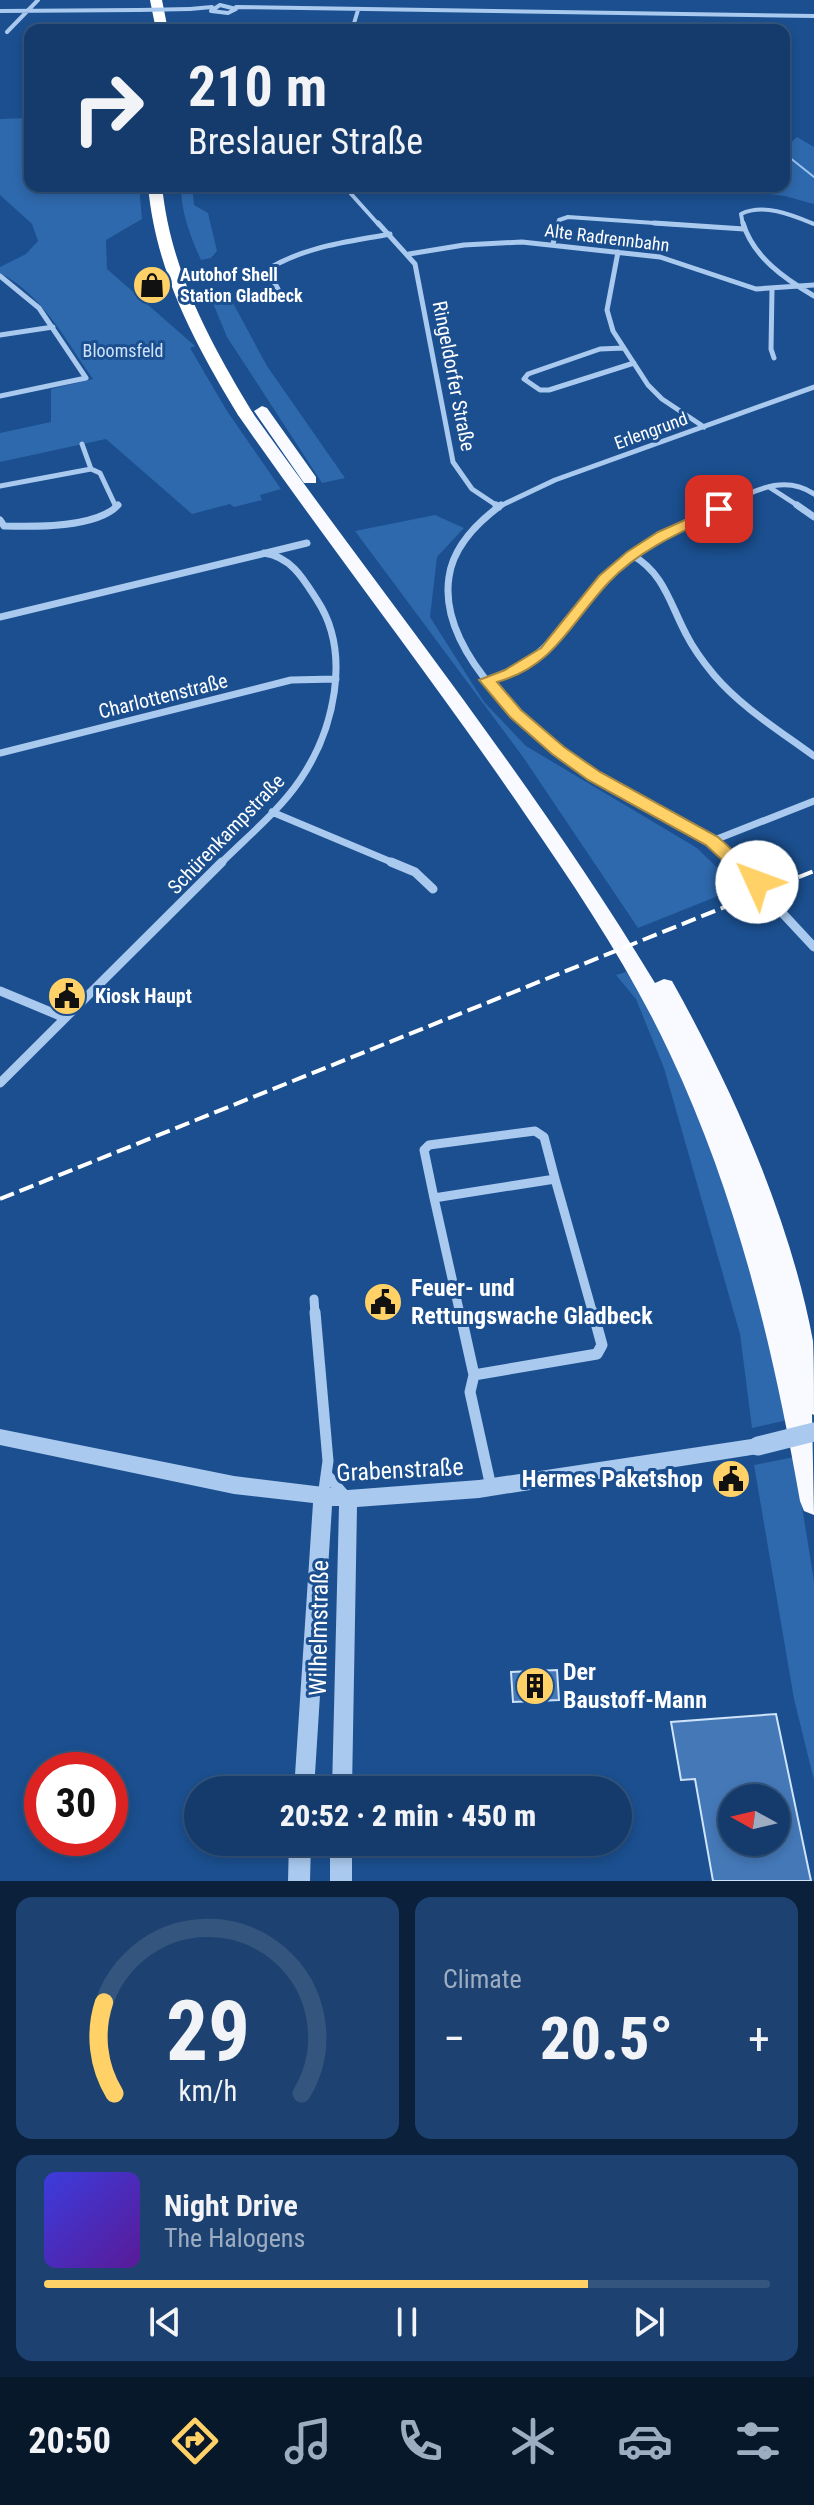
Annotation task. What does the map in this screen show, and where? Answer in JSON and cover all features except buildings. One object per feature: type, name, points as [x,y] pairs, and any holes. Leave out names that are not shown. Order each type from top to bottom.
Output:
[{"type":"highway","points":[[156,0],[161,24]]},
{"type":"highway","points":[[167,0],[173,24]]},
{"type":"highway","points":[[140,226],[147,219],[158,192]]},
{"type":"highway","points":[[160,192],[159,223],[172,271],[208,352]]},
{"type":"highway","points":[[163,192],[172,209],[188,270],[216,337],[254,413],[545,830],[651,994],[702,1099],[746,1216],[784,1354],[814,1501]]},
{"type":"highway","points":[[173,322],[208,352],[254,413],[556,824],[666,991],[720,1098],[743,1156],[784,1282],[814,1402]]},
{"type":"street","points":[[7,32],[38,0]]},
{"type":"street","points":[[212,9],[225,2],[236,9]]},
{"type":"street","points":[[0,11],[212,9],[222,14],[236,9],[279,9],[814,16]]},
{"type":"street","points":[[354,24],[358,10]]},
{"type":"street","name":"Ringeldorfer Straße","points":[[350,192],[409,254],[418,273],[453,462],[459,478],[499,507]]},
{"type":"street","points":[[814,224],[784,213],[747,210],[741,214],[743,226],[771,264],[814,296]]},
{"type":"street","points":[[553,244],[559,220],[568,217],[743,226]]},
{"type":"street","points":[[278,289],[270,275],[270,268],[285,257],[390,234]]},
{"type":"street","name":"Alte Radrennbahn","points":[[409,254],[496,242],[553,244],[660,257],[700,268],[741,286],[772,290],[814,285]]},
{"type":"street","points":[[618,252],[607,310],[609,321],[648,385],[662,399],[704,427]]},
{"type":"street","points":[[0,276],[19,286],[53,327],[86,378],[0,396]]},
{"type":"street","points":[[772,290],[771,344],[774,358]]},
{"type":"street","points":[[0,335],[53,327]]},
{"type":"street","points":[[624,348],[600,349],[528,374],[524,379],[540,390],[549,390],[634,363]]},
{"type":"street","name":"Erlengrund","points":[[499,507],[547,484],[814,387]]},
{"type":"street","points":[[82,444],[91,469]]},
{"type":"street","points":[[0,486],[91,469],[100,473],[118,506],[112,513],[62,523],[1,524]]},
{"type":"street","points":[[487,680],[510,674],[546,651],[604,579],[632,555],[663,535],[769,487],[792,482],[814,494]]},
{"type":"street","points":[[769,487],[814,517]]},
{"type":"street","points":[[499,507],[475,528],[457,551],[449,577],[447,600],[453,624],[466,651],[516,713],[570,759],[594,776],[712,841],[757,882],[814,947]]},
{"type":"street","points":[[0,617],[307,543]]},
{"type":"street","name":"Schürenkampstraße","points":[[0,1083],[272,812],[300,781],[316,752],[336,679],[335,647],[320,600],[284,557],[264,553]]},
{"type":"street","points":[[632,555],[648,564],[671,597],[686,634],[714,675],[758,716],[814,756]]},
{"type":"street","name":"Charlottenstraße","points":[[0,753],[291,680],[336,679]]},
{"type":"street","points":[[712,841],[814,801]]},
{"type":"street","points":[[272,812],[415,872],[433,889]]},
{"type":"street","points":[[0,991],[65,1018]]},
{"type":"street","points":[[474,1375],[597,1354],[602,1345],[544,1137],[535,1131],[429,1145],[424,1150],[474,1375],[470,1392],[491,1487]]},
{"type":"street","points":[[434,1198],[555,1179]]},
{"type":"street","name":"Wilhelmstraße","points":[[305,1776],[327,1475],[314,1299]]},
{"type":"street","name":"Grabenstraße","points":[[0,1437],[234,1485],[348,1499],[491,1487],[758,1446],[814,1432]]},
{"type":"street","points":[[327,1475],[348,1499]]},
{"type":"street","name":"Wilhelmstraße","points":[[342,1776],[348,1499]]},
{"type":"street","points":[[299,1881],[300,1856]]},
{"type":"street","points":[[341,1856],[341,1881]]},
{"type":"green space","name":"Bloomsfeld","points":[[24,118],[24,192],[140,192],[142,219],[106,240],[107,269],[195,346],[190,348],[227,411],[281,489],[260,495],[262,500],[192,514],[106,439],[0,462],[0,433],[51,422],[51,389],[93,379],[41,306],[0,273],[0,267],[26,254],[38,241],[32,224],[0,195],[0,119]]},
{"type":"green space","points":[[797,137],[814,147],[814,204],[752,192],[790,192],[790,143]]},
{"type":"green space","points":[[181,192],[193,192],[194,205],[208,213],[217,251],[211,258],[201,260],[184,215]]},
{"type":"green space","points":[[226,290],[267,366],[345,478],[322,483],[227,337],[208,291]]},
{"type":"green space","points":[[435,515],[464,528],[437,557],[430,617],[484,702],[526,746],[697,848],[738,888],[638,928],[523,757],[355,531]]},
{"type":"green space","points":[[626,972],[684,1076],[706,1132],[744,1246],[788,1420],[752,1428],[740,1334],[664,1068],[636,999],[616,975]]},
{"type":"green space","points":[[794,1457],[814,1581],[814,1780],[794,1699],[754,1465]]},
{"type":"waterway","points":[[790,158],[814,177]]},
{"type":"railway","points":[[0,1199],[814,871]]},
{"type":"place","name":"Autohof Shell Station Gladbeck","points":[[152,285]]},
{"type":"place","name":"Kiosk Haupt","points":[[67,996]]},
{"type":"place","name":"Feuer- und Rettungswache Gladbeck","points":[[383,1302]]},
{"type":"place","name":"Hermes Paketshop","points":[[731,1479]]},
{"type":"place","name":"Der Baustoff-Mann","points":[[535,1686]]},
{"type":"route","points":[[719,509],[663,535],[632,555],[604,579],[546,651],[510,674],[487,680],[516,713],[558,750],[594,776],[712,841],[757,882]]}]
